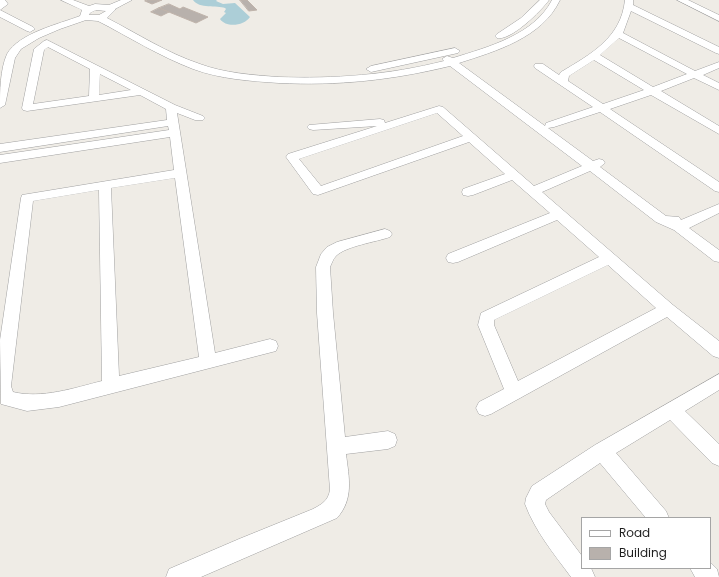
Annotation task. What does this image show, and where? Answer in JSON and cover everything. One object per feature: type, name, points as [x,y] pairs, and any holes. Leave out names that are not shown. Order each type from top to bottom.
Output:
[{"type":"street","points":[[0,7],[4,4],[1,0]]},
{"type":"street","points":[[65,0],[87,13],[100,18],[144,41],[211,71],[263,80],[320,81],[374,78],[395,75],[453,57],[506,33],[542,2],[555,4]]},
{"type":"street","points":[[100,18],[128,0]]},
{"type":"street","points":[[683,1],[698,0]]},
{"type":"street","points":[[683,1],[719,18]]},
{"type":"street","points":[[215,62],[266,71],[320,73],[369,69],[441,55],[464,59],[512,40],[531,29],[555,4]]},
{"type":"street","points":[[563,82],[563,76],[565,74],[593,55],[618,34],[629,4],[719,51]]},
{"type":"street","points":[[0,105],[12,55],[22,45],[37,36],[99,6],[143,30]]},
{"type":"street","points":[[0,13],[30,29]]},
{"type":"street","points":[[5,25],[15,21]]},
{"type":"street","points":[[618,34],[719,87]]},
{"type":"street","points":[[144,41],[156,36]]},
{"type":"street","points":[[142,92],[27,108],[39,49],[47,43],[95,68],[142,92],[171,107],[199,118]]},
{"type":"street","points":[[593,55],[719,131]]},
{"type":"street","points":[[453,57],[596,164],[669,215],[679,227],[719,258]]},
{"type":"street","points":[[464,59],[486,81],[550,125],[596,164]]},
{"type":"street","points":[[550,125],[652,91],[719,65]]},
{"type":"street","points":[[539,66],[602,107],[719,188]]},
{"type":"street","points":[[94,99],[95,68]]},
{"type":"street","points":[[428,98],[668,309],[719,351]]},
{"type":"street","points":[[171,107],[208,362]]},
{"type":"street","points":[[439,109],[292,157],[318,191],[471,137]]},
{"type":"street","points":[[314,127],[403,121]]},
{"type":"street","points":[[0,148],[174,127]]},
{"type":"street","points":[[0,160],[174,127]]},
{"type":"street","points":[[533,191],[596,164]]},
{"type":"street","points":[[181,173],[27,198],[2,386],[7,398],[26,403],[59,398],[270,346]]},
{"type":"street","points":[[468,192],[514,175]]},
{"type":"street","points":[[105,186],[111,385]]},
{"type":"street","points":[[679,227],[719,208]]},
{"type":"street","points":[[453,258],[560,214]]},
{"type":"street","points":[[177,577],[246,546],[319,517],[330,511],[337,503],[340,490],[325,313],[323,266],[326,258],[332,251],[342,246],[385,234]]},
{"type":"street","points":[[514,392],[486,325],[487,317],[610,258]]},
{"type":"street","points":[[485,408],[668,309]]},
{"type":"street","points":[[584,577],[542,517],[536,506],[535,498],[545,488],[602,451],[719,381]]},
{"type":"street","points":[[672,410],[719,457]]},
{"type":"street","points":[[336,448],[388,440]]},
{"type":"street","points":[[602,451],[658,517]]},
{"type":"street","points":[[702,569],[709,577]]},
{"type":"water","points":[[193,0],[217,0],[216,1],[223,4],[235,3],[250,17],[239,24],[226,24],[220,19],[226,13],[224,12],[226,9],[225,8],[199,5]]},
{"type":"building","points":[[162,0],[152,4],[145,1]]},
{"type":"building","points":[[240,0],[247,0],[257,10],[249,11]]},
{"type":"building","points":[[169,4],[180,9],[183,7],[208,17],[196,23],[159,8]]},
{"type":"building","points":[[159,8],[169,12],[161,16],[151,12]]}]
